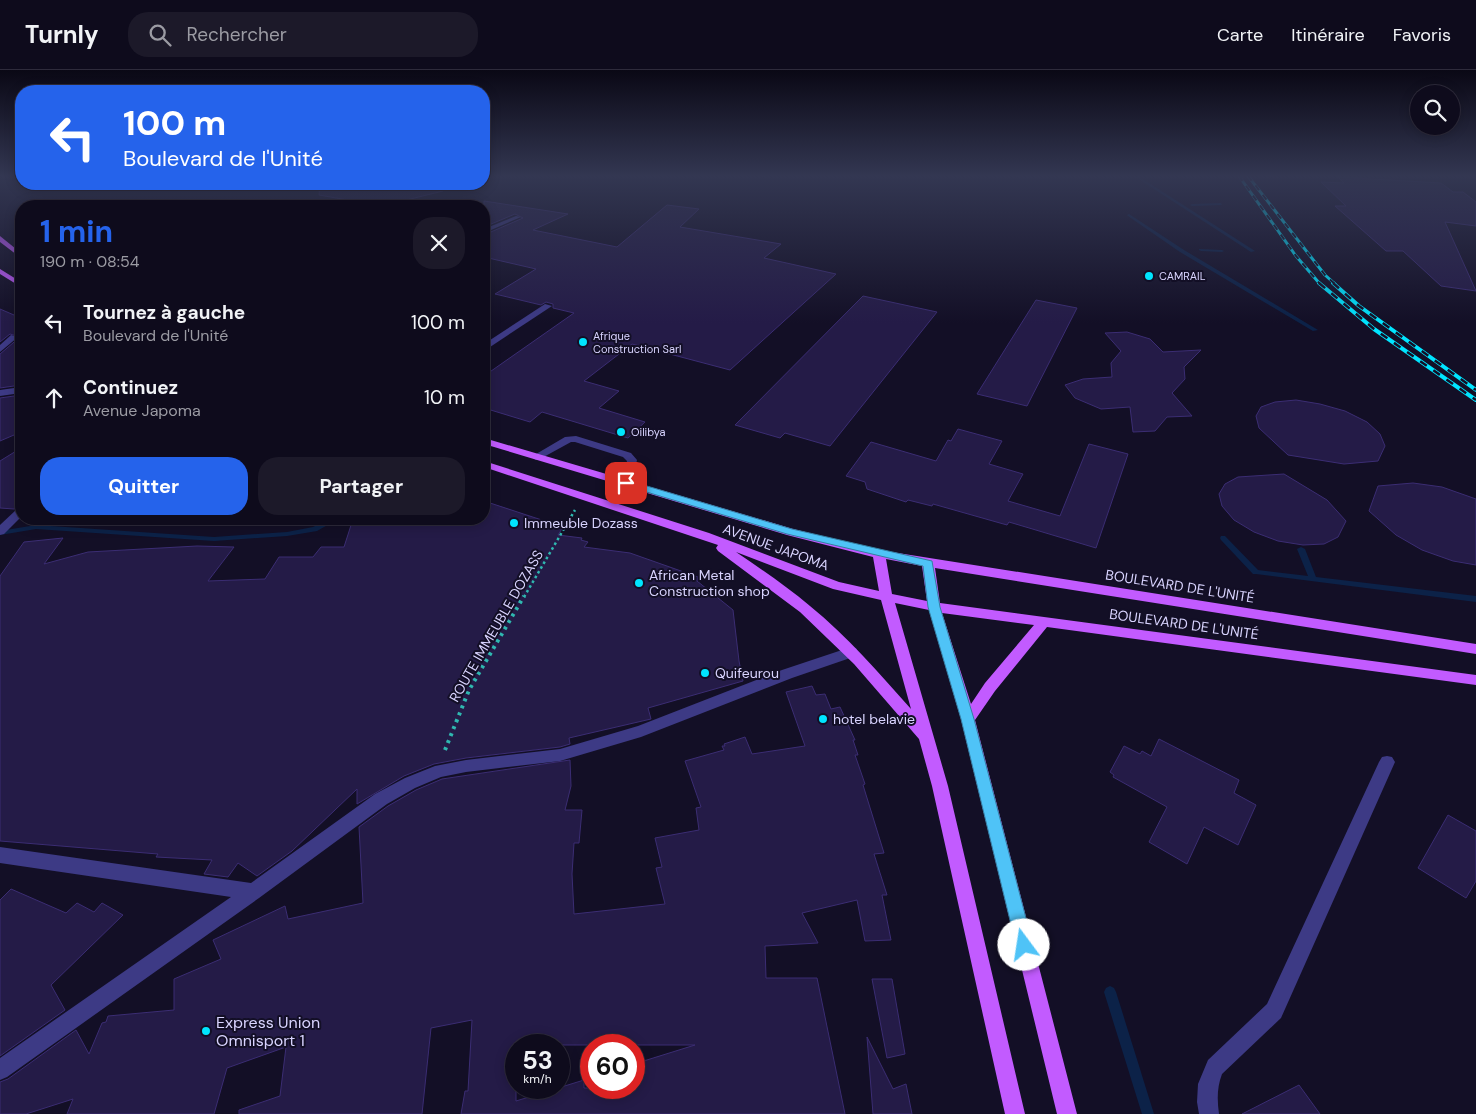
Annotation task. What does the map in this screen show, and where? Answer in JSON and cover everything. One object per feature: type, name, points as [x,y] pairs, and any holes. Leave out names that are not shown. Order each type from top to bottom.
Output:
[{"type":"main road","points":[[0,238],[15,251]]},
{"type":"main road","points":[[1,274],[15,282]]},
{"type":"main road","name":"AVENUE JAPOMA","points":[[490,443],[791,532],[879,554]]},
{"type":"main road","points":[[490,462],[510,450]]},
{"type":"main road","name":"AVENUE JAPOMA","points":[[490,466],[705,536],[837,586],[887,598]]},
{"type":"main road","points":[[705,536],[783,591],[816,618],[850,652],[928,739]]},
{"type":"main road","points":[[879,554],[887,598],[928,739],[1015,1114]]},
{"type":"main road","name":"BOULEVARD DE L'UNITÉ","points":[[879,554],[1476,649]]},
{"type":"main road","points":[[928,563],[934,607],[968,719],[1067,1114]]},
{"type":"main road","name":"BOULEVARD DE L'UNITÉ","points":[[887,598],[934,607],[1476,680]]},
{"type":"main road","points":[[968,719],[990,687],[1045,621]]},
{"type":"street","points":[[490,344],[548,306]]},
{"type":"street","points":[[0,349],[14,337]]},
{"type":"street","points":[[0,393],[15,391]]},
{"type":"street","points":[[536,457],[563,441],[576,439],[627,455],[632,460],[626,483]]},
{"type":"street","points":[[0,531],[15,517]]},
{"type":"street","points":[[0,1070],[253,892],[381,799],[410,783],[440,771],[560,755],[641,731],[787,674],[850,652]]},
{"type":"street","points":[[1209,1114],[1207,1102],[1208,1084],[1215,1067],[1274,1011],[1386,762]]},
{"type":"street","points":[[0,855],[253,892]]},
{"type":"path","name":"ROUTE IMMEUBLE DOZASS","points":[[440,771],[448,739],[469,690],[582,496]]},
{"type":"building","points":[[508,225],[545,225],[533,230],[617,247],[644,225],[682,225],[680,227],[781,244],[764,258],[836,274],[730,370],[632,344],[584,381],[619,391],[599,408],[645,422],[628,438],[542,412],[530,422],[490,410],[490,372],[574,313],[553,308],[553,304],[546,302],[541,305],[495,294],[536,269],[490,258],[490,232]]},
{"type":"building","points":[[1356,225],[1446,225],[1476,291],[1441,286],[1403,251],[1386,251]]},
{"type":"building","points":[[863,296],[937,312],[830,446],[785,433],[780,438],[735,425]]},
{"type":"building","points":[[1036,300],[1077,308],[1027,406],[977,394]]},
{"type":"building","points":[[0,309],[15,315],[15,336],[10,334],[0,342]]},
{"type":"building","points":[[1127,332],[1150,339],[1163,352],[1201,350],[1184,367],[1185,379],[1172,393],[1192,416],[1167,417],[1155,431],[1133,432],[1130,407],[1101,409],[1075,398],[1065,385],[1083,379],[1112,377],[1111,363],[1121,351],[1105,333]]},
{"type":"building","points":[[15,341],[15,386],[0,388],[0,354]]},
{"type":"building","points":[[15,396],[15,435],[0,441],[0,398]]},
{"type":"building","points":[[1296,400],[1345,411],[1367,422],[1380,434],[1385,446],[1378,461],[1344,464],[1288,455],[1259,428],[1256,416],[1261,407],[1275,402]]},
{"type":"building","points":[[958,429],[1002,441],[989,464],[1023,474],[1008,501],[1060,516],[1089,444],[1128,454],[1096,548],[1009,522],[1007,525],[933,504],[932,506],[908,500],[906,502],[867,489],[865,482],[846,476],[871,442],[936,461],[948,440],[951,441]]},
{"type":"building","points":[[15,452],[14,509],[0,508],[0,461]]},
{"type":"building","points":[[1284,474],[1327,500],[1346,521],[1338,537],[1324,544],[1303,545],[1278,541],[1254,532],[1234,520],[1222,506],[1219,494],[1225,484],[1238,477]]},
{"type":"building","points":[[1413,483],[1442,487],[1476,499],[1476,565],[1453,561],[1422,550],[1396,535],[1369,511],[1378,486]]},
{"type":"building","points":[[490,503],[563,527],[558,535],[582,538],[581,540],[588,542],[584,547],[630,553],[698,577],[697,581],[733,610],[743,681],[648,708],[651,719],[569,738],[570,744],[560,747],[466,758],[434,764],[404,776],[357,804],[357,789],[292,851],[257,876],[238,863],[228,877],[204,874],[212,860],[156,857],[158,854],[0,841],[0,576],[24,542],[63,538],[44,564],[88,552],[197,546],[234,547],[208,581],[265,579],[279,557],[313,557],[321,547],[344,547],[351,525],[490,525]]},
{"type":"building","points":[[812,686],[816,695],[825,694],[831,709],[840,707],[855,740],[853,740],[858,755],[855,755],[884,853],[874,854],[887,895],[882,895],[891,940],[865,941],[857,900],[802,913],[818,943],[765,946],[766,978],[817,978],[845,1114],[461,1114],[465,1091],[468,1091],[472,1020],[431,1028],[422,1114],[239,1114],[239,1110],[280,1096],[286,1047],[227,1068],[214,1114],[67,1114],[73,1099],[26,1114],[0,1114],[0,1082],[8,1079],[76,1030],[89,1054],[102,1023],[106,1022],[108,1016],[174,1010],[174,979],[221,959],[213,940],[285,906],[288,919],[363,903],[359,827],[388,806],[416,790],[442,779],[570,760],[571,786],[565,810],[582,810],[579,843],[574,843],[572,874],[574,914],[665,904],[656,868],[662,867],[655,838],[699,830],[696,808],[701,807],[685,761],[724,750],[722,746],[725,746],[724,744],[745,737],[752,754],[805,746],[786,692]],"holes":[[[505,1034],[570,1034],[570,1045],[580,1045],[580,1034],[645,1034],[645,1045],[695,1045],[645,1061],[645,1099],[580,1099],[580,1081],[570,1084],[570,1099],[522,1099],[516,1101],[516,1099],[505,1099]]]},
{"type":"building","points":[[1159,739],[1239,780],[1234,793],[1256,805],[1238,845],[1204,827],[1187,864],[1149,842],[1167,807],[1113,777],[1114,775],[1110,772],[1124,746],[1140,754],[1142,751],[1151,756]]},
{"type":"building","points":[[1448,815],[1476,831],[1476,881],[1466,898],[1418,868]]},
{"type":"building","points":[[11,889],[66,913],[77,903],[94,912],[102,903],[123,915],[51,985],[65,1010],[0,1056],[0,900]]},
{"type":"building","points":[[872,979],[892,979],[905,1054],[887,1058]]},
{"type":"building","points":[[867,1037],[893,1089],[906,1084],[912,1114],[873,1114]]},
{"type":"building","points":[[1299,1085],[1320,1114],[1242,1114]]},
{"type":"waterway","points":[[1143,225],[1182,251],[1315,330]]},
{"type":"waterway","points":[[1212,225],[1253,251]]},
{"type":"waterway","points":[[1201,250],[1222,251]]},
{"type":"waterway","points":[[0,533],[36,527],[214,539],[287,534],[315,529],[323,525]]},
{"type":"waterway","points":[[1223,538],[1256,572],[1476,599]]},
{"type":"waterway","points":[[1301,549],[1313,578]]},
{"type":"waterway","points":[[1110,992],[1148,1114]]},
{"type":"railway","points":[[1274,225],[1296,256],[1320,283]]},
{"type":"railway","points":[[1286,225],[1325,275],[1335,284]]},
{"type":"railway","points":[[1320,283],[1374,329],[1476,400]]},
{"type":"railway","points":[[1333,283],[1359,306],[1476,390]]},
{"type":"place","name":"CAMRAIL","points":[[1149,276]]},
{"type":"place","name":"Afrique Construction Sarl","points":[[583,342]]},
{"type":"place","name":"Oilibya","points":[[621,432]]},
{"type":"place","name":"Immeuble Dozass","points":[[514,523]]},
{"type":"place","name":"African Metal Construction shop","points":[[639,583]]},
{"type":"place","name":"Quifeurou","points":[[705,673]]},
{"type":"place","name":"hotel belavie","points":[[823,719]]},
{"type":"place","name":"Express Union Omnisport 1","points":[[206,1031]]},
{"type":"route","points":[[626,483],[791,532],[879,554],[928,563],[934,607],[968,719],[1024,945]]}]
